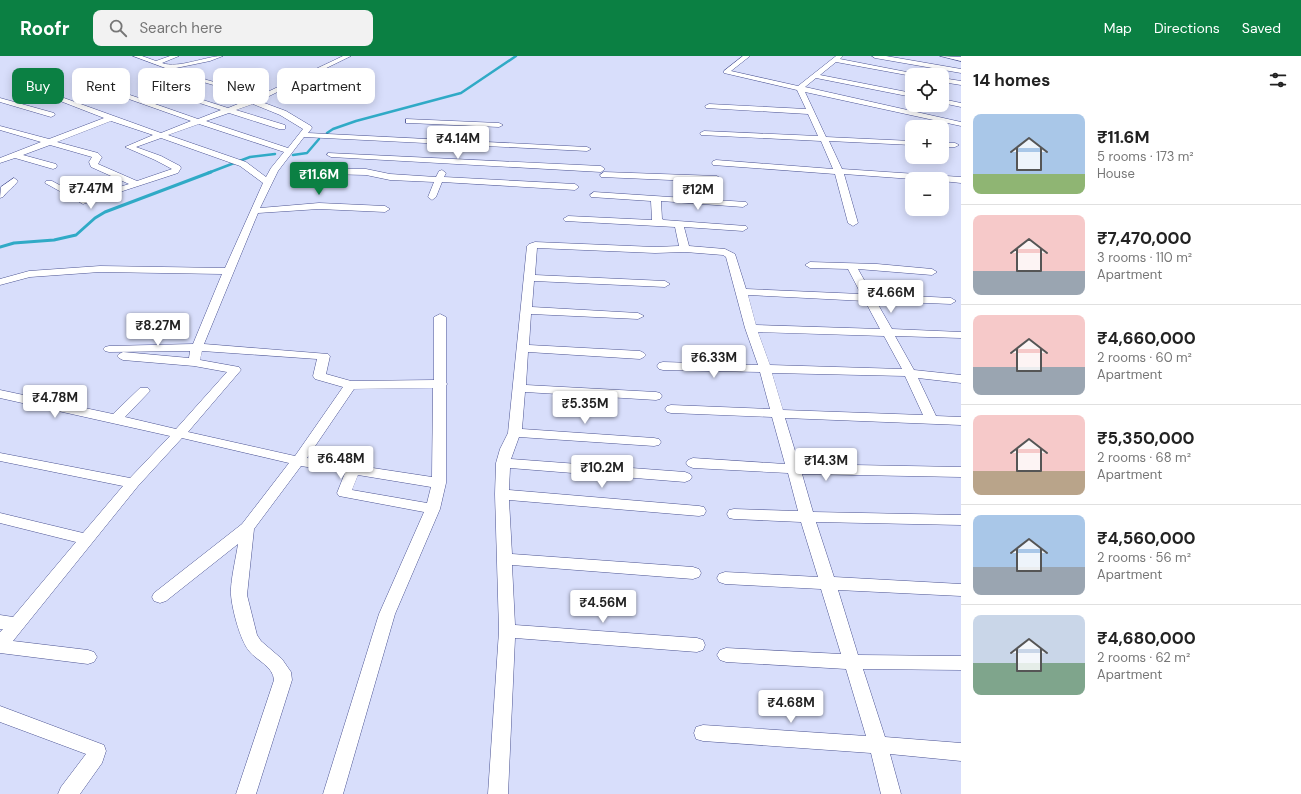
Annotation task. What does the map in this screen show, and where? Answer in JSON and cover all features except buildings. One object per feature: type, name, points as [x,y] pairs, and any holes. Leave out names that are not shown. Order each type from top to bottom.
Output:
[{"type":"street","points":[[136,56],[170,68],[189,63],[208,61],[220,56]]},
{"type":"street","points":[[157,63],[176,56]]},
{"type":"street","points":[[323,68],[348,56]]},
{"type":"street","points":[[747,56],[726,72],[961,124]]},
{"type":"street","points":[[875,56],[891,57],[961,72]]},
{"type":"street","points":[[943,56],[961,59]]},
{"type":"street","points":[[879,68],[891,57]]},
{"type":"street","points":[[800,88],[838,58],[905,73]]},
{"type":"street","points":[[815,76],[905,94]]},
{"type":"street","points":[[205,81],[213,84]]},
{"type":"street","points":[[949,81],[961,83]]},
{"type":"street","points":[[205,85],[210,83]]},
{"type":"street","points":[[800,88],[838,170],[854,223]]},
{"type":"street","points":[[0,100],[50,115]]},
{"type":"street","points":[[64,100],[237,161],[254,171],[268,183]]},
{"type":"street","points":[[205,102],[282,127]]},
{"type":"street","points":[[949,102],[961,105]]},
{"type":"street","points":[[24,107],[34,104]]},
{"type":"street","points":[[147,104],[289,151]]},
{"type":"street","points":[[49,183],[83,200],[88,200],[175,171],[178,168],[158,158],[129,147],[245,104]]},
{"type":"street","points":[[194,362],[197,347],[254,211],[274,170],[308,128],[266,104]]},
{"type":"street","points":[[709,106],[811,112]]},
{"type":"street","points":[[432,197],[465,114]]},
{"type":"street","points":[[0,161],[111,118]]},
{"type":"street","points":[[409,121],[454,142],[603,172],[743,204]]},
{"type":"street","points":[[331,155],[454,142],[499,125]]},
{"type":"street","points":[[0,128],[95,155],[98,157],[94,162],[94,165],[137,184]]},
{"type":"street","points":[[704,133],[905,143]]},
{"type":"street","points":[[302,135],[587,149]]},
{"type":"street","points":[[949,145],[955,145]]},
{"type":"street","points":[[14,155],[53,166]]},
{"type":"street","points":[[716,163],[838,170],[961,180]]},
{"type":"street","points":[[330,172],[366,172],[390,177],[575,187]]},
{"type":"street","points":[[0,177],[14,182],[4,189],[0,195]]},
{"type":"street","points":[[594,195],[654,198],[717,179]]},
{"type":"street","points":[[654,198],[656,200],[657,220],[659,223]]},
{"type":"street","points":[[254,211],[319,206],[385,209]]},
{"type":"street","points":[[568,219],[744,228]]},
{"type":"street","points":[[679,225],[685,249]]},
{"type":"street","points":[[498,794],[507,631],[502,494],[503,463],[507,449],[515,433],[533,245],[655,250],[685,249],[729,253],[731,256],[807,517],[853,662],[891,794]]},
{"type":"street","points":[[810,265],[877,267],[932,272]]},
{"type":"street","points":[[851,266],[910,373],[931,420]]},
{"type":"street","points":[[0,282],[29,274],[100,269],[228,271]]},
{"type":"street","points":[[530,278],[665,284]]},
{"type":"street","points":[[742,292],[951,302]]},
{"type":"street","points":[[527,310],[638,316]]},
{"type":"street","points":[[333,794],[387,614],[433,509],[439,483],[441,384],[440,317]]},
{"type":"street","points":[[751,328],[888,334],[961,335]]},
{"type":"street","points":[[109,349],[197,347],[324,356],[320,376],[350,385],[441,384]]},
{"type":"street","points":[[523,348],[640,355]]},
{"type":"street","points":[[88,657],[0,645],[8,623],[87,539],[133,483],[180,433],[235,370],[243,350]]},
{"type":"street","points":[[119,356],[194,362],[235,370]]},
{"type":"street","points":[[663,366],[910,373],[961,380]]},
{"type":"street","points":[[160,597],[247,528],[298,461],[350,385]]},
{"type":"street","points":[[519,388],[656,396]]},
{"type":"street","points":[[116,419],[144,391]]},
{"type":"street","points":[[0,394],[180,433],[298,461],[439,483]]},
{"type":"street","points":[[671,409],[961,421]]},
{"type":"street","points":[[515,433],[654,442]]},
{"type":"street","points":[[0,457],[133,483]]},
{"type":"street","points":[[503,463],[685,477]]},
{"type":"street","points":[[693,463],[794,469],[961,472]]},
{"type":"street","points":[[354,469],[344,493],[433,509]]},
{"type":"street","points":[[502,494],[699,511]]},
{"type":"street","points":[[734,514],[961,520]]},
{"type":"street","points":[[0,518],[87,539]]},
{"type":"street","points":[[246,794],[283,680],[282,672],[276,664],[254,646],[249,636],[239,595],[247,528]]},
{"type":"street","points":[[504,559],[693,573]]},
{"type":"street","points":[[725,578],[961,590]]},
{"type":"street","points":[[507,631],[697,646]]},
{"type":"street","points":[[726,655],[853,662],[961,663]]},
{"type":"street","points":[[0,714],[98,751],[68,794]]},
{"type":"street","points":[[703,733],[961,752]]},
{"type":"waterway","points":[[327,133],[333,129],[356,121],[461,93],[516,56]]},
{"type":"waterway","points":[[293,155],[307,153],[319,139]]},
{"type":"waterway","points":[[208,173],[250,157],[275,154]]},
{"type":"waterway","points":[[0,247],[14,243],[54,240],[76,235],[95,218],[105,212],[211,172]]}]
